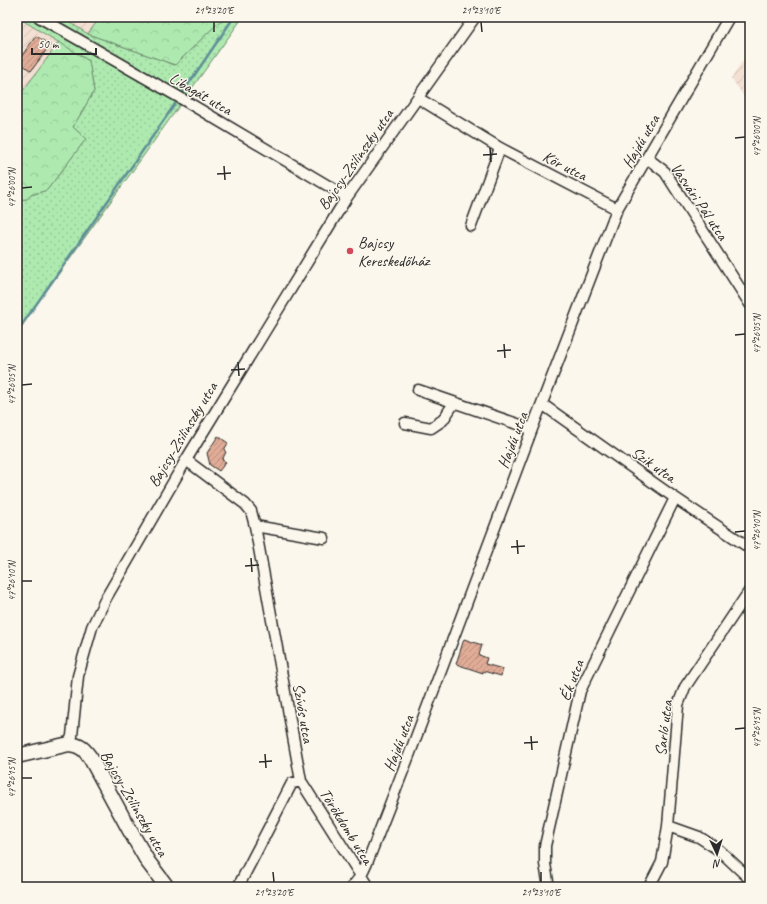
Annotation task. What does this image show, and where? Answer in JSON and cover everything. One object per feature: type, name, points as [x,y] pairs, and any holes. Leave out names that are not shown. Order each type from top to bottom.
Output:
[{"type":"main road","points":[[17,756],[69,744]]},
{"type":"main road","name":"Bajcsy-Zsilinszky utca","points":[[69,744],[77,745],[84,749],[91,759],[148,862],[167,887]]},
{"type":"street","name":"Libagát utca","points":[[39,17],[177,96],[347,197]]},
{"type":"street","name":"Bajcsy-Zsilinszky utca","points":[[69,744],[72,736],[78,676],[92,627],[106,598],[186,460],[347,197],[475,17]]},
{"type":"street","name":"Hajdú utca","points":[[352,887],[361,876],[367,863],[410,753],[532,429],[617,209],[729,17]]},
{"type":"street","name":"Kör utca","points":[[418,98],[500,148],[617,209]]},
{"type":"street","points":[[471,226],[500,148]]},
{"type":"street","name":"Vasvári Pál utca","points":[[647,158],[666,172],[750,304]]},
{"type":"street","points":[[418,390],[532,429]]},
{"type":"street","points":[[405,423],[431,428],[443,420],[454,403]]},
{"type":"street","name":"Szik utca","points":[[542,404],[675,498],[750,548]]},
{"type":"street","name":"Szívós utca","points":[[186,460],[245,504],[251,511],[255,526],[301,781]]},
{"type":"street","name":"Ék utca","points":[[549,887],[544,864],[546,840],[580,691],[675,498]]},
{"type":"street","points":[[255,526],[324,538]]},
{"type":"street","name":"Sarló utca","points":[[650,887],[662,862],[668,826],[678,706],[685,687],[750,590]]},
{"type":"street","points":[[238,887],[292,783],[301,781]]},
{"type":"street","name":"Törökdomb utca","points":[[301,781],[368,887]]},
{"type":"street","points":[[668,826],[700,837],[719,850],[750,879]]},
{"type":"shaded area","points":[[61,17],[100,17],[88,34]]},
{"type":"shaded area","points":[[17,18],[59,42],[17,99]]},
{"type":"shaded area","points":[[750,50],[750,105],[731,78]]},
{"type":"green space","points":[[17,17],[61,17],[88,34],[175,65],[224,17],[243,17],[17,332],[17,200],[27,199],[31,195],[47,190],[86,139],[73,127],[94,91],[89,61]]},
{"type":"green space","points":[[100,17],[224,17],[175,65],[88,34]]},
{"type":"green space","points":[[59,42],[89,61],[94,91],[73,127],[86,139],[47,190],[31,195],[27,199],[17,200],[17,99]]},
{"type":"building","points":[[36,36],[50,45],[31,71],[18,61]]},
{"type":"building","points":[[218,436],[228,443],[224,450],[226,452],[222,460],[226,462],[219,471],[210,465],[207,453]]},
{"type":"building","points":[[464,639],[482,645],[479,655],[487,658],[485,664],[503,669],[501,676],[483,671],[483,673],[456,664]]},
{"type":"waterway","points":[[183,92],[234,17]]},
{"type":"waterway","points":[[17,332],[175,104]]},
{"type":"place","name":"Bajcsy Kereskedőház","points":[[350,251]]}]
